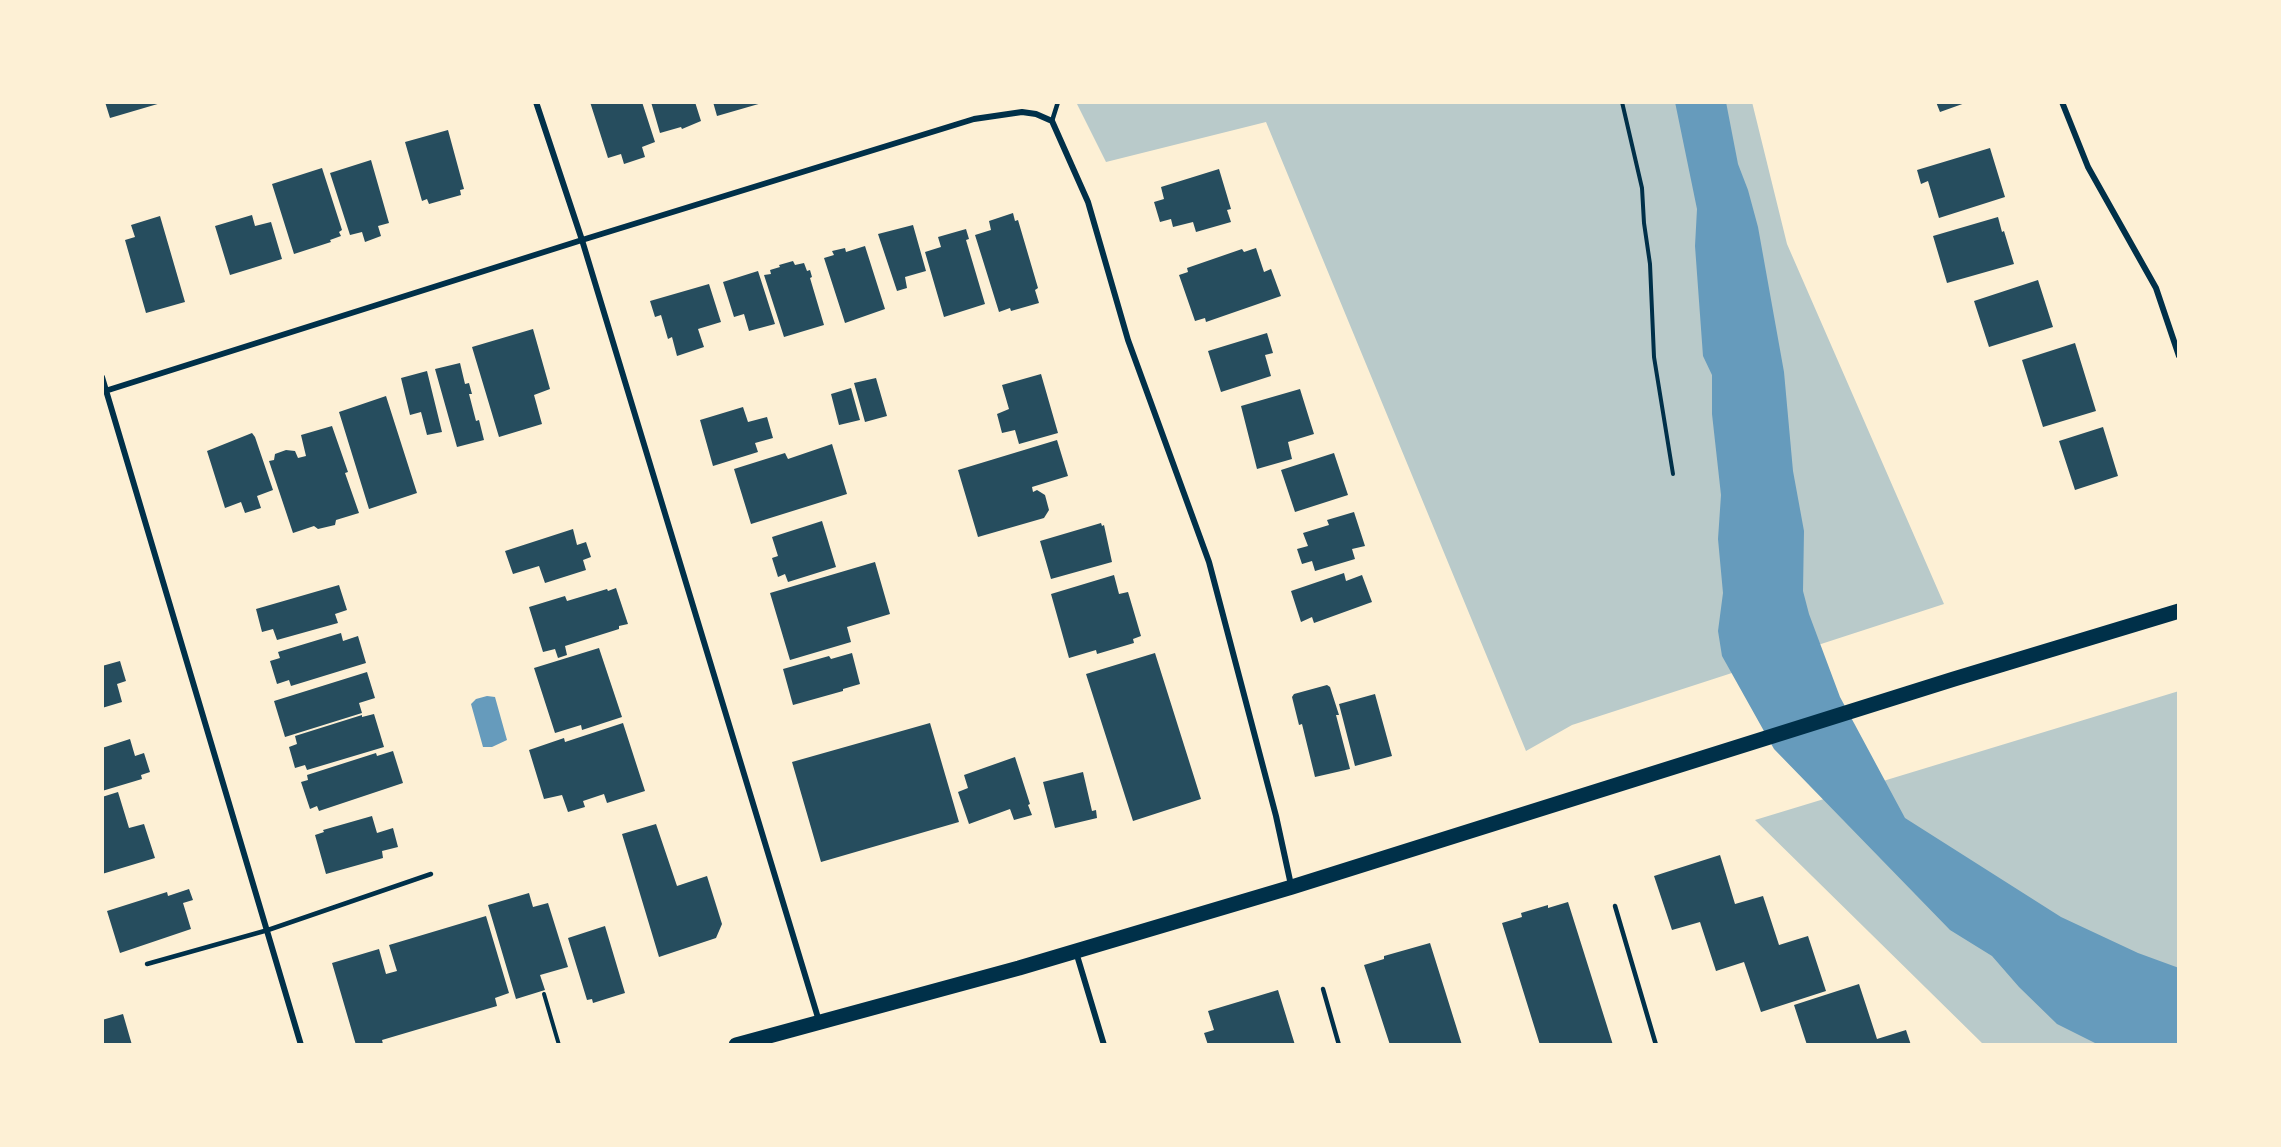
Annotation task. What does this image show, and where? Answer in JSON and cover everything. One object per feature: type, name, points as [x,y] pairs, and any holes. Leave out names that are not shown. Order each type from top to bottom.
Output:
[{"type":"main road","points":[[736,1045],[1076,951],[1292,887],[1954,679],[2179,611]]},
{"type":"street","points":[[536,102],[582,240],[819,1021]]},
{"type":"street","points":[[2062,102],[2088,167],[2156,288],[2179,356]]},
{"type":"street","points":[[104,392],[582,240],[974,119],[1022,112],[1036,114],[1052,121],[1088,202],[1128,340],[1209,562],[1276,816],[1292,887]]},
{"type":"street","points":[[102,377],[104,392],[301,1045]]},
{"type":"street","points":[[1076,951],[1104,1045]]},
{"type":"lane","points":[[1052,121],[1058,102]]},
{"type":"lane","points":[[147,964],[268,930],[431,874]]},
{"type":"lane","points":[[1615,906],[1656,1045]]},
{"type":"lane","points":[[1323,989],[1339,1045]]},
{"type":"path","points":[[1622,102],[1642,188],[1650,264],[1654,357],[1673,474]]},
{"type":"path","points":[[544,994],[559,1045]]},
{"type":"shaded area","points":[[1076,102],[1752,102],[1787,244],[1944,604],[1572,725],[1526,751],[1266,122],[1106,162]]},
{"type":"shaded area","points":[[2179,691],[2179,1045],[1984,1045],[1755,820]]},
{"type":"water","points":[[1675,102],[1726,102],[1738,164],[1758,227],[1784,372],[1793,471],[1804,531],[1803,591],[1809,614],[1840,697],[1905,818],[2061,917],[2138,953],[2179,968],[2179,1045],[2099,1045],[2057,1024],[2019,987],[1992,956],[1950,930],[1774,749],[1722,656],[1718,631],[1723,593],[1718,539],[1721,495],[1712,414],[1712,375],[1703,356],[1695,246],[1697,209]]},
{"type":"water","points":[[487,696],[495,697],[507,740],[492,747],[483,747],[471,704],[476,699]]},
{"type":"building","points":[[105,102],[160,102],[161,103],[110,118]]},
{"type":"building","points":[[590,102],[642,102],[655,142],[642,147],[645,157],[624,164],[621,154],[608,158]]},
{"type":"building","points":[[651,102],[695,102],[701,121],[682,129],[681,127],[660,133]]},
{"type":"building","points":[[713,102],[762,102],[762,103],[717,116]]},
{"type":"building","points":[[1936,102],[1968,102],[1940,112]]},
{"type":"building","points":[[448,130],[464,189],[460,190],[461,195],[429,204],[427,199],[422,201],[405,142]]},
{"type":"building","points":[[1990,148],[2005,197],[1939,218],[1928,181],[1921,184],[1917,170]]},
{"type":"building","points":[[371,160],[389,223],[378,226],[381,236],[365,242],[362,232],[350,235],[330,173]]},
{"type":"building","points":[[322,168],[342,230],[339,232],[341,236],[330,240],[331,242],[294,254],[272,184]]},
{"type":"building","points":[[1219,169],[1231,209],[1227,210],[1231,222],[1196,232],[1193,222],[1173,227],[1171,219],[1160,222],[1154,202],[1164,199],[1161,187]]},
{"type":"building","points":[[1013,213],[1015,221],[1018,220],[1038,288],[1035,290],[1039,303],[999,312],[975,235],[991,230],[989,221]]},
{"type":"building","points":[[252,215],[255,226],[271,222],[282,259],[230,275],[215,226]]},
{"type":"building","points":[[160,216],[185,302],[146,313],[125,240],[135,237],[131,225]]},
{"type":"building","points":[[1998,217],[2014,264],[1947,283],[1933,236]]},
{"type":"building","points":[[913,225],[926,271],[905,277],[907,288],[897,291],[878,234]]},
{"type":"building","points":[[966,229],[969,239],[966,240],[985,304],[944,317],[925,252],[941,247],[938,237]]},
{"type":"building","points":[[865,246],[885,309],[845,323],[824,258],[834,255],[832,251],[845,248],[846,252]]},
{"type":"building","points":[[1256,248],[1264,272],[1271,269],[1281,296],[1206,322],[1205,318],[1195,321],[1179,275],[1188,272],[1187,268],[1242,249],[1244,252]]},
{"type":"building","points":[[793,261],[795,265],[804,263],[807,271],[810,270],[812,277],[810,278],[824,325],[784,337],[764,275],[771,274],[770,270],[780,267],[779,265]]},
{"type":"building","points":[[758,271],[775,324],[749,331],[744,314],[734,317],[723,282]]},
{"type":"building","points":[[2038,280],[2053,327],[1989,347],[1974,301]]},
{"type":"building","points":[[709,284],[721,322],[698,329],[704,347],[677,356],[672,337],[668,339],[661,315],[655,317],[650,301]]},
{"type":"building","points":[[533,329],[550,389],[534,395],[542,424],[499,437],[472,347]]},
{"type":"building","points":[[1267,333],[1273,353],[1265,355],[1271,376],[1221,392],[1208,351]]},
{"type":"building","points":[[2075,343],[2096,411],[2043,427],[2022,360]]},
{"type":"building","points":[[460,363],[465,384],[469,383],[472,394],[469,394],[476,421],[479,420],[484,440],[457,447],[435,369]]},
{"type":"building","points":[[427,371],[442,432],[427,435],[421,412],[410,415],[401,378]]},
{"type":"building","points":[[1041,374],[1058,433],[1019,444],[1015,430],[1002,433],[997,414],[1009,409],[1002,385]]},
{"type":"building","points":[[876,378],[887,416],[865,422],[854,383]]},
{"type":"building","points":[[851,388],[860,420],[839,425],[831,394]]},
{"type":"building","points":[[1300,389],[1314,434],[1288,442],[1292,459],[1257,469],[1241,406]]},
{"type":"building","points":[[386,396],[417,493],[369,509],[339,412]]},
{"type":"building","points":[[743,407],[748,422],[767,417],[773,438],[755,443],[758,452],[713,466],[700,420]]},
{"type":"building","points":[[332,426],[359,513],[336,520],[335,525],[318,529],[314,526],[293,533],[269,461],[274,460],[275,454],[286,450],[295,451],[298,458],[306,456],[301,435]]},
{"type":"building","points":[[2103,427],[2118,476],[2075,490],[2059,441]]},
{"type":"building","points":[[252,433],[273,490],[257,496],[261,508],[245,513],[241,502],[225,508],[207,451]]},
{"type":"building","points":[[1057,440],[1068,476],[1032,487],[1033,492],[1037,490],[1045,495],[1049,510],[1044,518],[978,537],[958,470]]},
{"type":"building","points":[[832,444],[847,494],[751,524],[734,469],[785,453],[788,459]]},
{"type":"building","points":[[1334,453],[1348,495],[1295,512],[1281,470]]},
{"type":"building","points":[[1354,512],[1365,546],[1352,549],[1355,559],[1315,571],[1312,561],[1302,564],[1297,549],[1308,546],[1303,533],[1329,525],[1327,520]]},
{"type":"building","points":[[822,521],[836,567],[788,582],[785,574],[778,577],[772,558],[778,556],[772,537]]},
{"type":"building","points":[[1101,523],[1102,526],[1104,525],[1112,562],[1051,579],[1040,541]]},
{"type":"building","points":[[573,529],[577,545],[586,542],[591,557],[583,560],[586,570],[545,583],[539,566],[513,574],[505,551]]},
{"type":"building","points":[[875,562],[890,614],[847,627],[851,642],[790,660],[770,593]]},
{"type":"building","points":[[1344,573],[1346,581],[1362,575],[1372,602],[1314,623],[1312,617],[1301,622],[1291,591]]},
{"type":"building","points":[[1114,575],[1119,594],[1128,592],[1141,636],[1133,639],[1134,643],[1097,654],[1096,650],[1069,658],[1051,594]]},
{"type":"building","points":[[339,585],[347,610],[335,614],[338,623],[277,640],[273,629],[262,632],[256,609]]},
{"type":"building","points":[[616,588],[628,624],[565,646],[567,655],[558,658],[555,649],[543,652],[529,607],[565,596],[567,601]]},
{"type":"building","points":[[341,633],[343,641],[358,636],[366,663],[291,686],[289,680],[277,684],[270,661],[280,658],[278,652]]},
{"type":"building","points":[[599,648],[622,717],[582,730],[581,725],[555,733],[534,668]]},
{"type":"building","points":[[852,653],[860,684],[793,705],[783,669],[829,656],[831,659]]},
{"type":"building","points":[[1155,653],[1201,799],[1133,821],[1086,674]]},
{"type":"building","points":[[120,661],[126,681],[117,684],[122,702],[102,708],[102,666]]},
{"type":"building","points":[[367,672],[375,698],[359,703],[362,713],[285,737],[274,701]]},
{"type":"building","points":[[1327,685],[1330,687],[1339,715],[1336,715],[1350,769],[1315,777],[1302,724],[1299,725],[1292,697],[1294,694]]},
{"type":"building","points":[[1375,694],[1392,756],[1355,766],[1339,704]]},
{"type":"building","points":[[374,714],[384,747],[307,770],[305,765],[295,768],[289,747],[297,744],[295,736],[362,715],[362,717]]},
{"type":"building","points":[[623,723],[645,791],[607,803],[604,794],[583,801],[585,807],[568,812],[562,795],[544,799],[529,750],[564,738],[565,742]]},
{"type":"building","points":[[930,723],[959,822],[821,862],[792,762]]},
{"type":"building","points":[[130,739],[135,756],[144,753],[150,772],[141,775],[142,779],[102,791],[102,748]]},
{"type":"building","points":[[393,751],[403,783],[319,811],[317,806],[310,809],[301,782],[308,780],[307,775],[376,753],[377,756]]},
{"type":"building","points":[[1015,757],[1032,815],[1014,820],[1010,809],[969,824],[958,792],[968,788],[964,775]]},
{"type":"building","points":[[1083,772],[1092,811],[1096,810],[1097,818],[1055,828],[1043,782]]},
{"type":"building","points":[[118,792],[129,828],[144,824],[155,858],[102,874],[102,797]]},
{"type":"building","points":[[372,816],[377,833],[393,828],[398,847],[382,851],[383,858],[326,874],[315,835],[324,832],[323,830]]},
{"type":"building","points":[[656,824],[677,886],[707,876],[722,924],[716,938],[659,957],[622,834]]},
{"type":"building","points":[[1720,855],[1735,904],[1763,896],[1779,945],[1808,936],[1826,991],[1761,1012],[1744,962],[1716,971],[1700,922],[1672,930],[1654,876]]},
{"type":"building","points":[[189,889],[193,900],[183,903],[191,929],[120,953],[107,911],[167,892],[168,896]]},
{"type":"building","points":[[529,893],[533,907],[548,903],[568,967],[540,975],[545,990],[516,999],[488,905]]},
{"type":"building","points":[[1568,902],[1613,1045],[1540,1045],[1502,923],[1522,917],[1521,913]]},
{"type":"building","points":[[486,916],[509,993],[495,998],[497,1006],[382,1040],[383,1044],[380,1045],[356,1045],[332,963],[379,949],[386,974],[397,971],[389,945]]},
{"type":"building","points":[[605,926],[625,993],[593,1003],[592,999],[587,1000],[568,938]]},
{"type":"building","points":[[1430,943],[1462,1045],[1390,1045],[1364,965],[1384,959],[1384,956]]},
{"type":"building","points":[[1859,984],[1877,1039],[1906,1030],[1911,1045],[1807,1045],[1794,1005]]},
{"type":"building","points":[[1278,990],[1295,1045],[1208,1045],[1204,1033],[1214,1030],[1208,1011]]},
{"type":"building","points":[[123,1014],[132,1045],[102,1045],[102,1020]]}]
